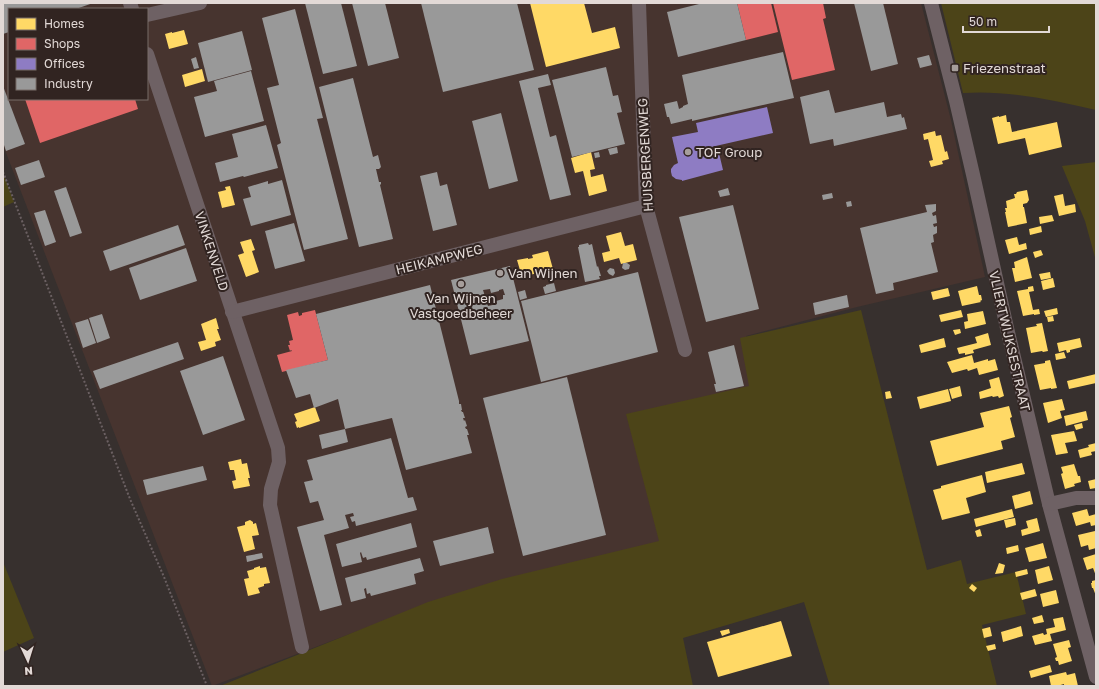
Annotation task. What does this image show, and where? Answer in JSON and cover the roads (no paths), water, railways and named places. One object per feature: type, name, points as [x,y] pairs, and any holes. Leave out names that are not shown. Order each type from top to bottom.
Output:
[{"type":"street","points":[[148,15],[200,3]]},
{"type":"street","name":"HUISBERGENWEG","points":[[638,3],[646,206],[685,350]]},
{"type":"street","name":"VLIERTWIJKSESTRAAT","points":[[931,3],[956,101],[1006,328],[1050,504],[1096,677]]},
{"type":"street","name":"VINKENVELD","points":[[148,57],[278,448],[279,462],[271,489],[270,505],[302,647]]},
{"type":"street","name":"HEIKAMPWEG","points":[[232,312],[646,206]]},
{"type":"street","points":[[1050,504],[1076,498],[1096,498]]},
{"type":"place","name":"Friezenstraat","points":[[955,68]]},
{"type":"place","name":"TOF Group","points":[[688,152]]},
{"type":"place","name":"Van Wijnen","points":[[500,273]]},
{"type":"place","name":"Van Wijnen Vastgoedbeheer","points":[[461,284]]}]
